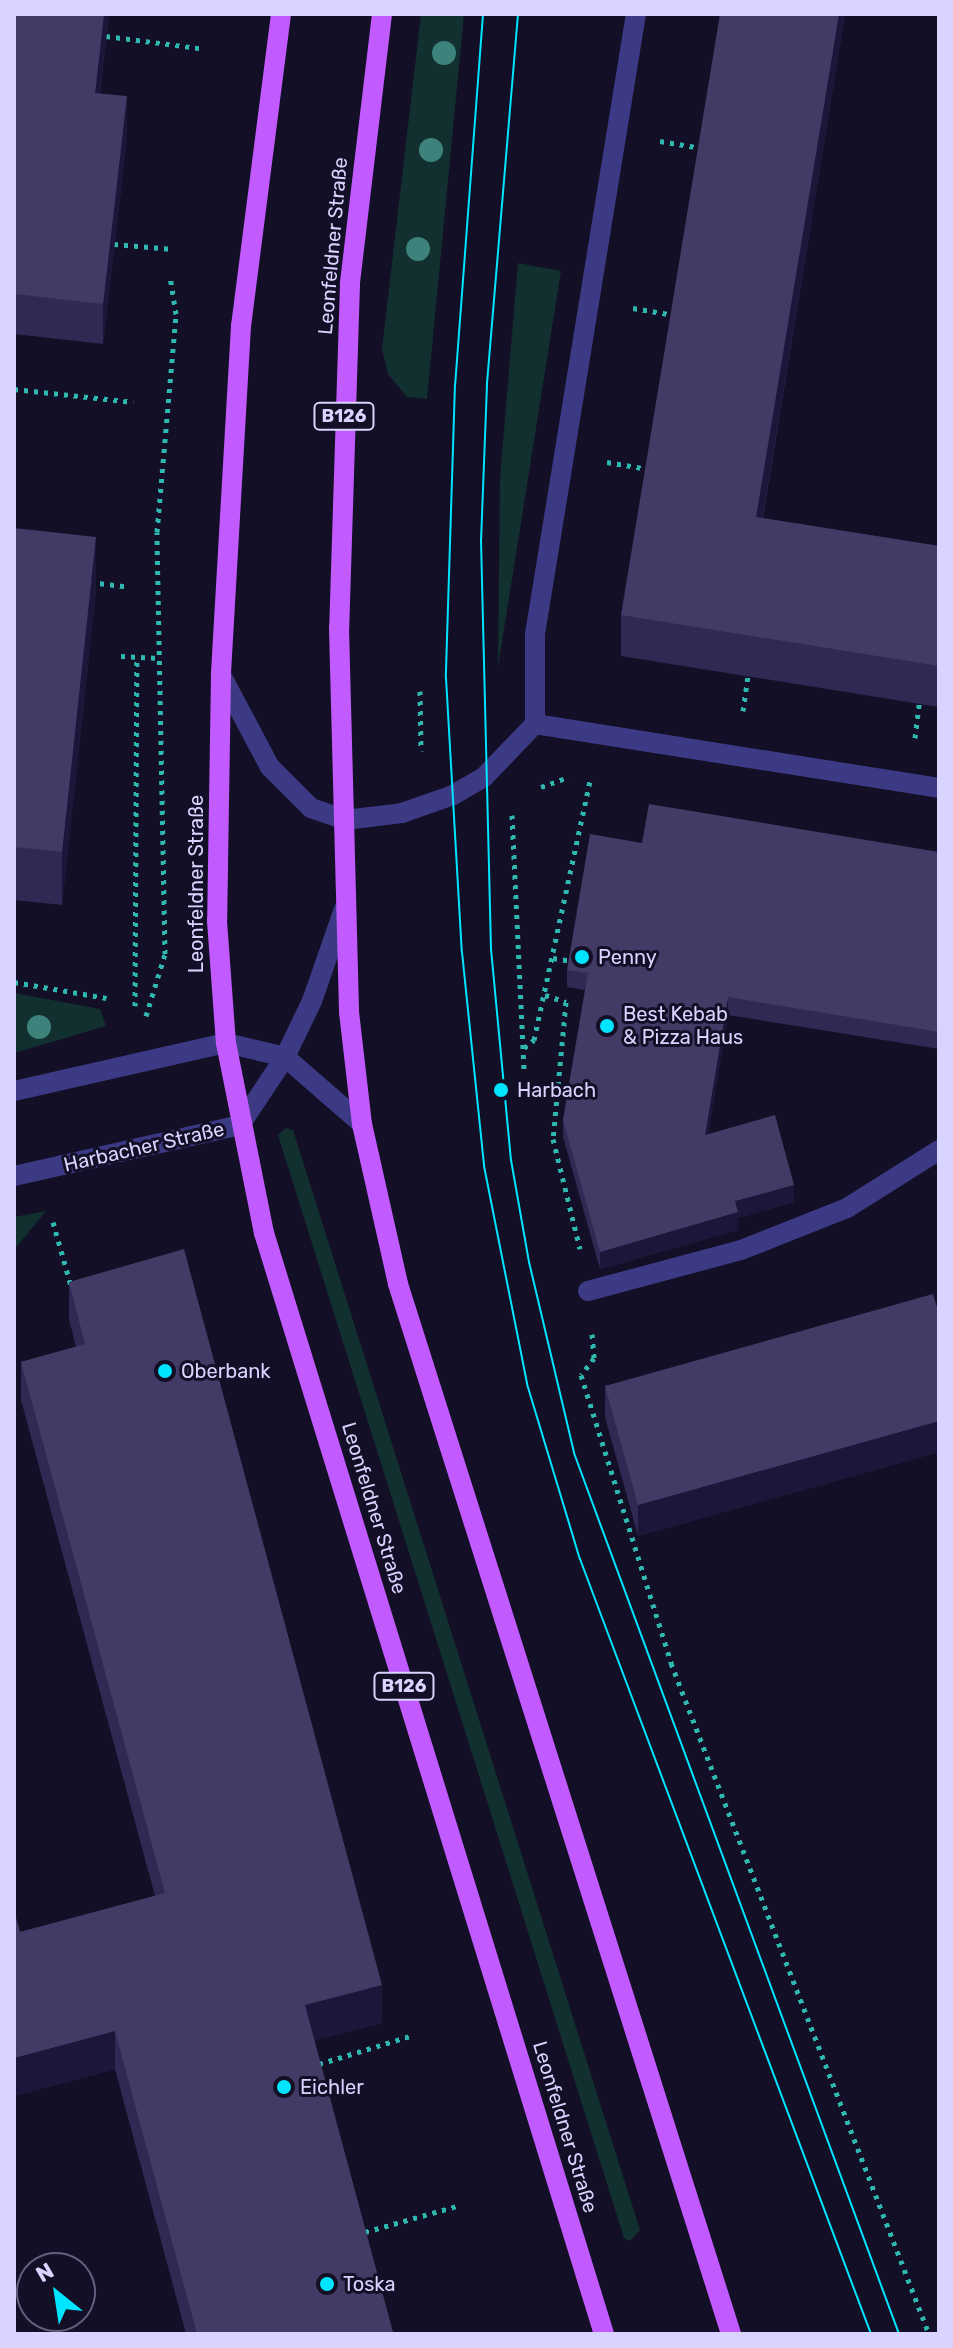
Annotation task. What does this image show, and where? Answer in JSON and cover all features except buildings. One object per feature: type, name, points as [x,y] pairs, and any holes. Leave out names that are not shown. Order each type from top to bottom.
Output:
[{"type":"main road","name":"Leonfeldner Straße","points":[[281,14],[241,326],[221,675],[217,921],[226,1043],[264,1233],[604,2334]]},
{"type":"main road","name":"Leonfeldner Straße","points":[[382,14],[349,300],[339,628],[345,820],[344,909],[362,1124],[403,1299],[731,2334]]},
{"type":"street","points":[[221,675],[270,767],[311,808],[345,820],[402,813],[453,795],[484,777],[535,724],[535,634],[636,14]]},
{"type":"street","points":[[535,724],[939,788]]},
{"type":"street","name":"Harbacher Straße","points":[[14,1176],[240,1125],[285,1057],[312,1001],[344,909]]},
{"type":"street","points":[[14,1091],[226,1043],[285,1057],[362,1124]]},
{"type":"street","points":[[588,1291],[741,1250],[847,1208],[939,1150]]},
{"type":"path","points":[[106,36],[199,48]]},
{"type":"path","points":[[655,140],[704,149]]},
{"type":"path","points":[[114,244],[173,249]]},
{"type":"path","points":[[145,1019],[165,954],[157,532],[176,314],[170,277]]},
{"type":"path","points":[[628,307],[676,315]]},
{"type":"path","points":[[14,389],[133,402]]},
{"type":"path","points":[[602,461],[651,469]]},
{"type":"path","points":[[77,580],[125,586]]},
{"type":"path","points":[[121,656],[160,658]]},
{"type":"path","points":[[135,1006],[137,657]]},
{"type":"path","points":[[741,723],[748,676]]},
{"type":"path","points":[[420,691],[421,751]]},
{"type":"path","points":[[913,751],[919,704]]},
{"type":"path","points":[[535,790],[580,774]]},
{"type":"path","points":[[523,1048],[534,1040],[592,774]]},
{"type":"path","points":[[513,809],[509,823],[524,1069]]},
{"type":"path","points":[[553,958],[571,961]]},
{"type":"path","points":[[14,982],[107,998]]},
{"type":"path","points":[[545,995],[566,1002],[553,1139],[588,1291],[594,1358],[581,1375],[671,1663],[929,2334]]},
{"type":"path","points":[[53,1222],[72,1291]]},
{"type":"path","points":[[321,2075],[318,2061],[410,2036]]},
{"type":"path","points":[[365,2232],[457,2206]]},
{"type":"path","points":[[361,2217],[369,2246]]},
{"type":"green space","points":[[421,14],[464,14],[427,399],[407,397],[388,374],[382,349]]},
{"type":"green space","points":[[518,263],[561,271],[498,667],[500,478]]},
{"type":"green space","points":[[14,993],[100,1009],[106,1026],[14,1053]]},
{"type":"green space","points":[[286,1128],[293,1130],[640,2230],[630,2241],[624,2238],[278,1135]]},
{"type":"green space","points":[[46,1211],[14,1250],[14,1217]]},
{"type":"tram line","points":[[483,14],[455,384],[446,678],[462,952],[484,1166],[527,1384],[580,1559],[871,2334]]},
{"type":"tram line","points":[[518,14],[487,385],[481,540],[491,949],[511,1160],[529,1262],[574,1453],[899,2334]]},
{"type":"place","name":"Penny","points":[[582,957]]},
{"type":"place","name":"Best Kebab & Pizza Haus","points":[[607,1026]]},
{"type":"place","name":"Harbach","points":[[501,1090]]},
{"type":"place","name":"Oberbank","points":[[165,1371]]},
{"type":"place","name":"Eichler","points":[[284,2087]]},
{"type":"place","name":"Toska","points":[[327,2284]]}]
